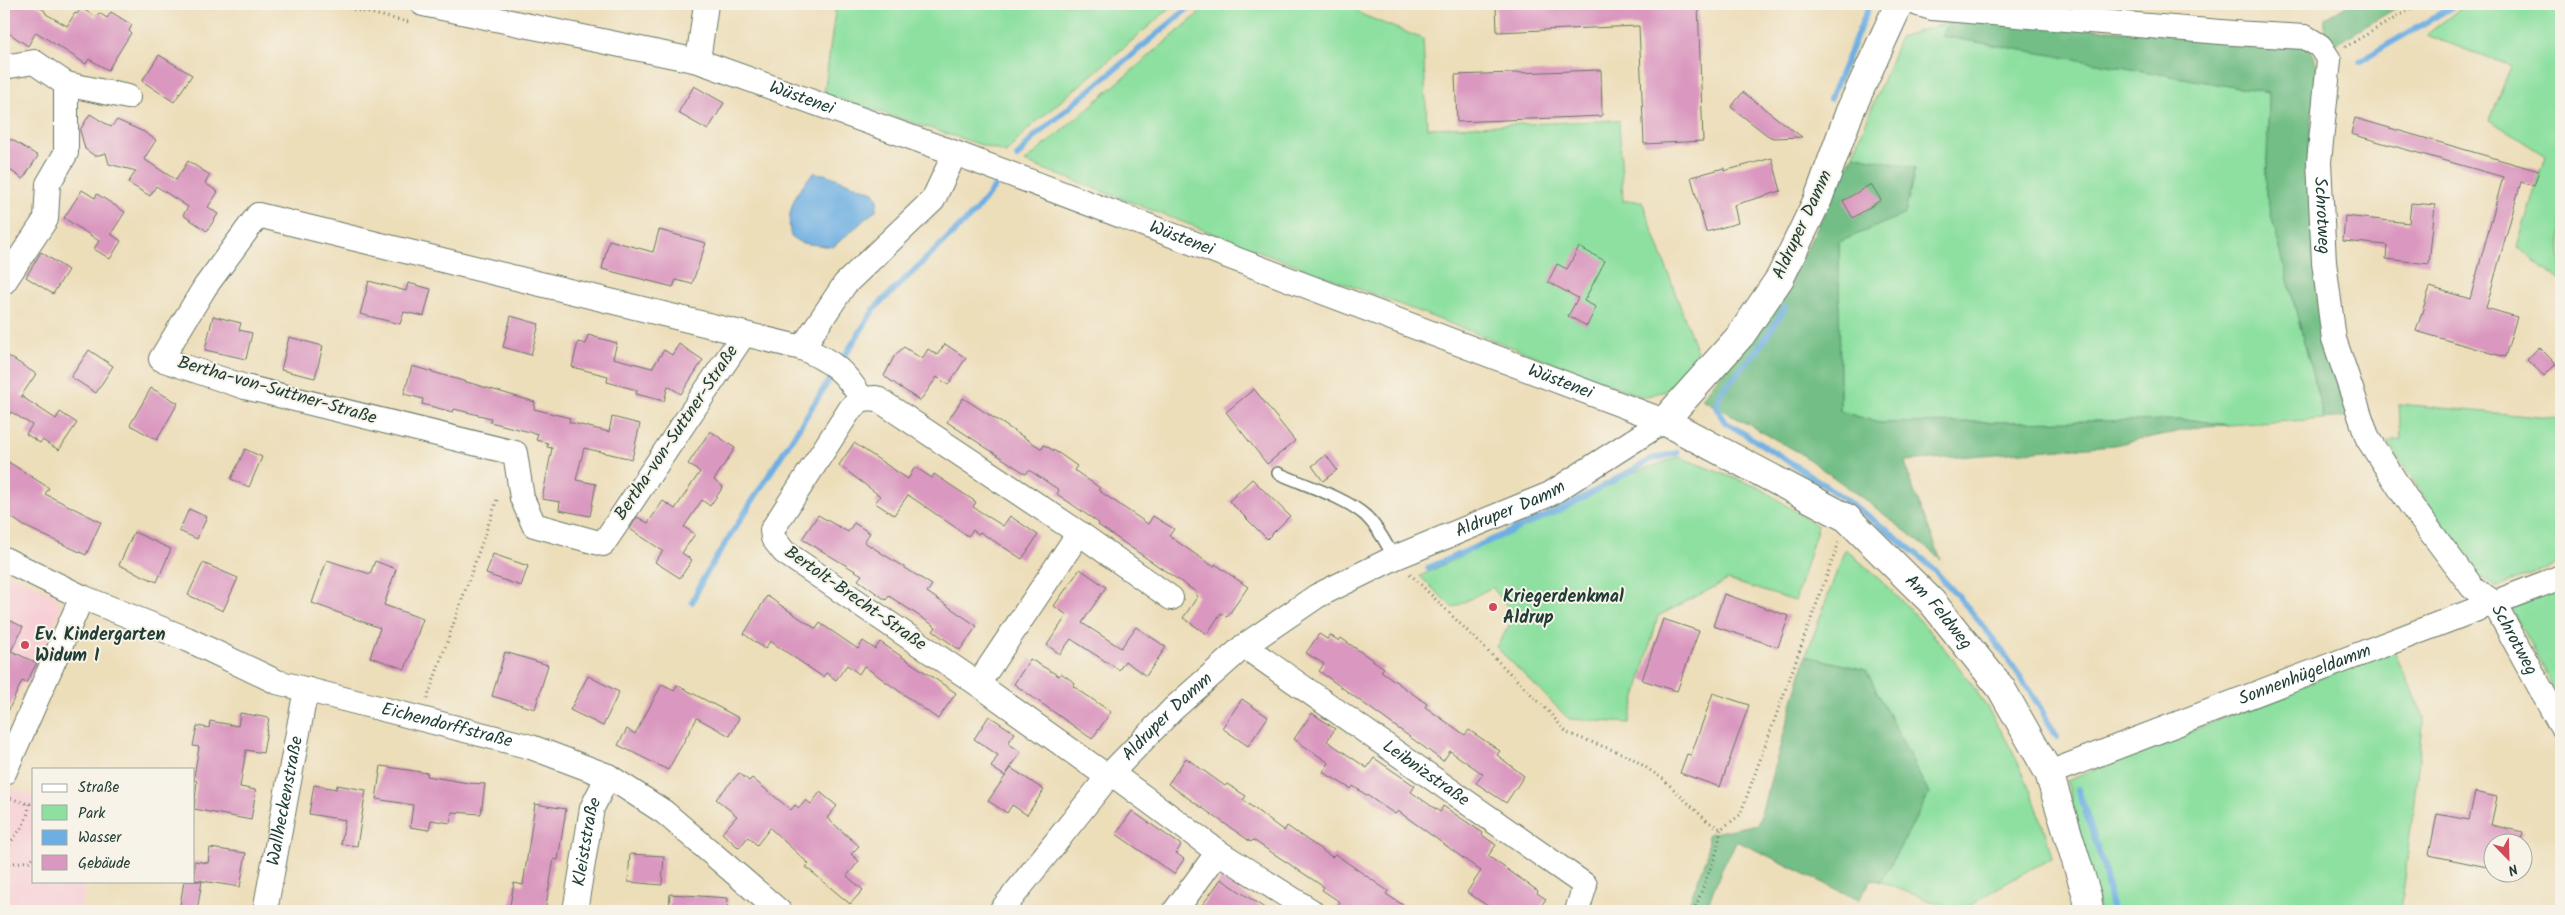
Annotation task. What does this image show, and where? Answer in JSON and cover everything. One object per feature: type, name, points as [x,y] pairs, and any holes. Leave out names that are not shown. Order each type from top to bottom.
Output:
[{"type":"street","points":[[698,61],[706,4]]},
{"type":"street","name":"Aldruper Damm","points":[[1001,911],[1110,775],[1173,709],[1244,646],[1317,596],[1394,558],[1550,494],[1664,421],[1742,335],[1780,278],[1818,200],[1850,111],[1899,4]]},
{"type":"street","points":[[1918,4],[1932,8],[2036,18],[2304,37],[2320,46],[2329,60]]},
{"type":"street","name":"Wüstenei","points":[[418,13],[698,61],[956,153],[1664,421]]},
{"type":"street","name":"Schrotweg","points":[[2329,60],[2319,162],[2324,262],[2334,339],[2368,440],[2410,504],[2472,587],[2494,603],[2561,726]]},
{"type":"street","points":[[4,66],[34,62],[66,84],[128,97]]},
{"type":"street","points":[[4,282],[46,219],[48,184],[66,153],[66,84]]},
{"type":"street","points":[[802,348],[845,284],[933,200],[956,153]]},
{"type":"street","name":"Bertha-von-Suttner-Straße","points":[[744,334],[602,544],[534,525],[522,498],[515,453],[245,387],[161,359],[206,287],[258,214],[802,348],[838,368],[862,398]]},
{"type":"street","points":[[862,398],[876,398],[1079,533],[1171,598]]},
{"type":"street","name":"Bertolt-Brecht-Straße","points":[[862,398],[852,408],[772,530],[773,538],[784,552],[1110,775]]},
{"type":"street","name":"Am Feldweg","points":[[1664,421],[1848,518],[1932,602],[2001,688],[2049,773],[2087,896],[2088,911]]},
{"type":"street","points":[[978,684],[1079,533]]},
{"type":"street","name":"Eichendorffstraße","points":[[4,559],[82,597],[187,639],[277,682],[531,746],[608,776],[664,812],[779,911]]},
{"type":"street","name":"Sonnenhügeldamm","points":[[2049,773],[2561,577]]},
{"type":"street","points":[[4,773],[82,597]]},
{"type":"street","name":"Leibnizstraße","points":[[1244,646],[1585,885],[1577,911]]},
{"type":"street","name":"Wallheckenstraße","points":[[265,911],[306,689]]},
{"type":"street","points":[[1110,775],[1218,852],[1311,911]]},
{"type":"street","name":"Kleiststraße","points":[[575,911],[592,808],[608,776]]},
{"type":"street","points":[[1175,911],[1218,852]]},
{"type":"lane","points":[[1278,473],[1360,512],[1375,526],[1394,558]]},
{"type":"path","points":[[329,4],[418,13]]},
{"type":"path","points":[[2329,60],[2348,46],[2419,4]]},
{"type":"path","points":[[420,719],[500,491],[518,475]]},
{"type":"path","points":[[1694,911],[1717,851],[1722,829],[1740,815],[1840,538],[1846,543]]},
{"type":"path","points":[[1394,558],[1549,712],[1567,733],[1629,756],[1663,779],[1707,821],[1722,829]]},
{"type":"path","points":[[4,797],[29,804],[32,803]]},
{"type":"path","points":[[4,853],[18,835],[28,814],[29,804]]},
{"type":"path","points":[[4,864],[31,861],[32,859]]},
{"type":"shaded area","name":"Ev. Kindergarten Widum I","points":[[4,572],[55,594],[61,608],[29,685],[24,683],[13,703],[9,701],[4,710]]},
{"type":"shaded area","points":[[4,786],[32,795],[32,882],[88,882],[80,911],[4,911]]},
{"type":"green space","points":[[836,4],[1175,4],[1028,129],[1006,153],[824,94]]},
{"type":"green space","points":[[1210,4],[1349,4],[1363,15],[1423,39],[1427,128],[1619,120],[1623,201],[1642,201],[1701,363],[1681,387],[1643,397],[1025,162]]},
{"type":"green space","points":[[2348,4],[2403,4],[2334,45],[2324,37],[2325,18]]},
{"type":"green space","points":[[2466,4],[2561,4],[2561,282],[2517,247],[2545,156],[2490,120],[2511,66],[2426,35]]},
{"type":"green space","points":[[1983,20],[2308,46],[2317,64],[2307,163],[2354,416],[2324,419],[2266,195],[2269,93],[1942,36],[1949,22]]},
{"type":"green space","points":[[1949,22],[1943,36],[2269,93],[2266,195],[2324,419],[2227,425],[2194,420],[1879,423],[1840,411],[1839,242],[1905,214],[1915,168],[1853,155],[1900,37]]},
{"type":"green space","points":[[1853,155],[1915,168],[1905,214],[1839,242],[1840,411],[1879,423],[2194,420],[2227,425],[2205,426],[2114,445],[1905,461],[1910,481],[1941,559],[1872,505],[1800,453],[1702,399],[1789,284]]},
{"type":"green space","points":[[2399,404],[2561,419],[2561,563],[2498,587],[2475,574],[2387,441],[2401,439]]},
{"type":"green space","points":[[1679,457],[1760,488],[1818,526],[1795,601],[1728,580],[1658,616],[1629,723],[1569,719],[1496,647],[1515,616],[1492,587],[1453,608],[1420,576],[1632,473]]},
{"type":"green space","points":[[1845,549],[1914,614],[1945,649],[1974,687],[1999,727],[2021,769],[2039,813],[2052,858],[2008,881],[1963,911],[1957,911],[1881,882],[1929,794],[1866,670],[1806,656]]},
{"type":"green space","points":[[2561,589],[2561,702],[2511,608]]},
{"type":"green space","points":[[2393,649],[2424,717],[2401,911],[2099,911],[2067,781]]},
{"type":"green space","points":[[1806,656],[1866,670],[1929,794],[1881,882],[1872,879],[1859,900],[1737,841],[1723,866],[1705,911],[1686,911],[1707,857],[1708,834],[1758,824]]},
{"type":"water","points":[[814,173],[825,174],[874,192],[878,199],[876,210],[833,247],[801,243],[791,237],[791,210],[797,194]]},
{"type":"building","points":[[4,4],[36,5],[45,11],[46,14],[67,26],[75,13],[77,14],[81,8],[96,17],[99,13],[107,18],[111,12],[132,25],[129,31],[131,33],[108,70],[89,59],[86,64],[36,32],[28,46],[4,30]]},
{"type":"building","points":[[1496,4],[1698,4],[1703,141],[1644,144],[1639,26],[1497,32]]},
{"type":"building","points":[[159,55],[192,75],[174,102],[142,81]]},
{"type":"building","points":[[1601,70],[1602,116],[1457,122],[1455,75]]},
{"type":"building","points":[[694,86],[724,103],[708,130],[678,113]]},
{"type":"building","points":[[1743,92],[1802,137],[1773,138],[1767,135],[1731,107]]},
{"type":"building","points":[[90,114],[111,127],[117,120],[144,132],[156,140],[144,159],[176,180],[188,161],[210,175],[205,183],[218,192],[208,207],[218,214],[207,231],[183,215],[188,207],[156,186],[150,196],[128,183],[136,171],[109,164],[106,153],[95,156],[85,149],[80,130]]},
{"type":"building","points":[[2355,118],[2539,171],[2534,186],[2521,182],[2486,308],[2517,317],[2505,357],[2416,331],[2430,287],[2470,299],[2503,177],[2351,134]]},
{"type":"building","points":[[11,139],[38,156],[23,179],[4,166],[4,150]]},
{"type":"building","points":[[1772,158],[1781,191],[1734,205],[1738,223],[1706,232],[1691,177],[1724,168],[1724,171]]},
{"type":"building","points":[[1871,184],[1881,200],[1853,218],[1843,201]]},
{"type":"building","points":[[82,190],[95,198],[97,194],[125,212],[111,234],[121,241],[110,259],[94,249],[99,241],[64,218]]},
{"type":"building","points":[[2411,203],[2435,205],[2429,264],[2386,259],[2387,245],[2343,241],[2345,216],[2409,223]]},
{"type":"building","points":[[659,230],[706,243],[692,284],[676,280],[673,287],[602,269],[609,240],[653,252]]},
{"type":"building","points":[[1579,247],[1605,261],[1584,301],[1596,307],[1587,326],[1568,316],[1578,298],[1548,282],[1557,264],[1567,269]]},
{"type":"building","points":[[41,252],[68,270],[53,294],[26,277]]},
{"type":"building","points":[[369,281],[406,291],[408,283],[431,289],[424,316],[404,312],[400,324],[360,314]]},
{"type":"building","points":[[213,316],[241,323],[239,330],[252,333],[246,359],[205,350]]},
{"type":"building","points":[[511,316],[539,324],[531,355],[503,347]]},
{"type":"building","points":[[588,335],[617,343],[613,358],[652,368],[664,350],[672,355],[679,344],[703,360],[681,394],[668,386],[664,401],[636,394],[637,390],[607,382],[608,376],[572,367],[578,342],[586,344]]},
{"type":"building","points":[[289,337],[323,346],[315,378],[281,370]]},
{"type":"building","points":[[945,344],[966,358],[948,385],[937,377],[920,401],[884,376],[895,355],[904,347],[922,359],[928,349],[937,355]]},
{"type":"building","points":[[2539,347],[2556,364],[2544,376],[2527,360]]},
{"type":"building","points":[[89,350],[113,366],[96,393],[71,377]]},
{"type":"building","points":[[4,353],[36,374],[21,396],[56,419],[60,412],[77,423],[59,450],[42,440],[40,443],[26,434],[32,425],[11,412],[4,424]]},
{"type":"building","points":[[412,366],[535,402],[534,409],[570,418],[569,422],[609,432],[612,417],[640,424],[632,459],[584,448],[576,480],[596,484],[590,516],[559,510],[560,502],[542,499],[552,448],[547,447],[548,443],[536,440],[538,434],[490,422],[491,418],[454,409],[453,412],[422,404],[423,399],[404,394]]},
{"type":"building","points":[[151,388],[178,403],[157,440],[130,425]]},
{"type":"building","points":[[1254,389],[1295,441],[1267,464],[1226,412]]},
{"type":"building","points":[[963,398],[1042,449],[1044,445],[1060,454],[1077,466],[1074,470],[1100,488],[1098,490],[1148,524],[1153,516],[1174,529],[1169,536],[1214,567],[1215,564],[1248,587],[1227,617],[1221,613],[1207,634],[1183,618],[1198,596],[1195,594],[1196,592],[1098,525],[1099,523],[1057,494],[1059,490],[1029,470],[1026,474],[947,422]]},
{"type":"building","points":[[710,431],[735,448],[714,480],[723,487],[710,506],[702,500],[684,527],[695,534],[682,553],[692,560],[680,578],[655,562],[663,551],[630,529],[637,517],[648,523],[663,501],[675,509],[700,472],[688,464]]},
{"type":"building","points":[[854,443],[908,479],[915,467],[932,478],[934,474],[976,502],[973,507],[1003,526],[1010,516],[1038,535],[1022,559],[980,532],[978,534],[973,530],[968,536],[908,495],[894,515],[875,503],[880,496],[839,465]]},
{"type":"building","points":[[245,449],[262,457],[249,487],[231,479]]},
{"type":"building","points":[[1326,455],[1337,470],[1323,481],[1312,466]]},
{"type":"building","points":[[4,459],[49,488],[45,494],[101,522],[86,555],[24,526],[4,512]]},
{"type":"building","points":[[1252,479],[1290,516],[1267,539],[1229,501]]},
{"type":"building","points":[[189,509],[207,517],[197,539],[179,531]]},
{"type":"building","points":[[818,515],[848,532],[854,523],[870,533],[864,542],[932,585],[927,592],[977,626],[960,650],[933,631],[936,627],[889,596],[886,600],[858,580],[862,575],[802,539]]},
{"type":"building","points":[[134,532],[171,549],[157,582],[119,565]]},
{"type":"building","points":[[493,554],[528,566],[521,586],[486,574]]},
{"type":"building","points":[[327,560],[370,574],[375,561],[396,569],[384,605],[423,619],[405,669],[370,657],[380,628],[312,603]]},
{"type":"building","points":[[203,563],[238,578],[223,611],[188,595]]},
{"type":"building","points":[[1080,569],[1106,587],[1082,623],[1121,648],[1136,627],[1166,647],[1146,676],[1125,661],[1119,670],[1071,639],[1060,654],[1047,645],[1067,615],[1054,606]]},
{"type":"building","points":[[1724,594],[1789,616],[1778,647],[1713,626]]},
{"type":"building","points":[[767,596],[816,629],[820,623],[858,649],[863,641],[875,649],[880,642],[956,693],[938,719],[864,666],[859,674],[847,665],[836,680],[826,673],[823,677],[770,641],[765,649],[744,634]]},
{"type":"building","points":[[4,617],[23,627],[11,651],[37,663],[26,683],[22,681],[4,720]]},
{"type":"building","points":[[1663,619],[1699,631],[1677,691],[1642,680]]},
{"type":"building","points":[[1319,634],[1327,639],[1330,635],[1339,641],[1341,638],[1384,668],[1381,671],[1427,704],[1425,707],[1465,735],[1469,730],[1500,751],[1497,755],[1524,776],[1506,803],[1476,783],[1483,774],[1450,751],[1443,761],[1319,671],[1324,664],[1306,653]]},
{"type":"building","points":[[505,652],[548,665],[535,709],[492,696]]},
{"type":"building","points":[[1030,659],[1059,676],[1061,673],[1075,683],[1073,686],[1111,712],[1092,739],[1014,684]]},
{"type":"building","points":[[588,676],[619,692],[603,726],[570,710]]},
{"type":"building","points":[[662,684],[674,690],[677,685],[739,718],[730,736],[697,718],[668,770],[618,745],[627,729],[635,734]]},
{"type":"building","points":[[1713,693],[1749,705],[1720,787],[1680,773],[1687,754],[1691,755]]},
{"type":"building","points":[[1242,699],[1268,717],[1248,746],[1222,728]]},
{"type":"building","points":[[240,713],[269,718],[263,753],[246,750],[240,787],[256,790],[251,820],[195,809],[197,781],[195,780],[195,770],[199,747],[193,746],[197,726],[209,728],[210,721],[238,726]]},
{"type":"building","points":[[1312,713],[1335,729],[1327,741],[1367,768],[1374,758],[1415,786],[1411,792],[1440,812],[1443,806],[1483,833],[1482,835],[1496,845],[1488,856],[1538,891],[1537,893],[1546,899],[1537,911],[1495,911],[1467,892],[1481,871],[1398,811],[1395,814],[1353,786],[1351,789],[1323,772],[1329,763],[1294,739]]},
{"type":"building","points":[[989,716],[1015,733],[1008,743],[1021,752],[1005,776],[991,767],[998,755],[974,739]]},
{"type":"building","points":[[1186,758],[1225,786],[1227,784],[1246,796],[1243,800],[1284,831],[1287,826],[1332,857],[1335,854],[1388,891],[1386,894],[1412,911],[1334,911],[1340,902],[1322,890],[1324,887],[1253,840],[1251,842],[1168,784]]},
{"type":"building","points":[[381,766],[428,773],[427,776],[485,784],[481,814],[452,812],[450,823],[431,820],[429,830],[410,827],[413,805],[376,799]]},
{"type":"building","points":[[1011,768],[1044,790],[1027,815],[1012,805],[1007,813],[988,801]]},
{"type":"building","points":[[739,773],[749,781],[752,778],[791,810],[795,805],[799,808],[806,800],[811,804],[820,792],[837,806],[827,818],[859,846],[851,854],[859,861],[847,876],[863,890],[850,904],[806,867],[809,864],[770,828],[757,845],[748,837],[739,848],[722,833],[737,816],[716,799]]},
{"type":"building","points":[[314,785],[336,789],[337,785],[366,790],[357,846],[341,844],[345,820],[309,814]]},
{"type":"building","points":[[2475,792],[2497,797],[2491,825],[2523,832],[2482,832],[2482,866],[2429,855],[2437,814],[2469,820]]},
{"type":"building","points":[[535,804],[566,809],[558,860],[554,859],[545,911],[509,911],[514,883],[523,885]]},
{"type":"building","points":[[1132,811],[1181,845],[1176,853],[1184,859],[1174,874],[1116,834]]},
{"type":"building","points":[[210,848],[246,853],[240,887],[195,880],[195,861],[208,863]]},
{"type":"building","points":[[630,854],[664,856],[662,885],[628,882]]},
{"type":"building","points":[[1221,879],[1269,911],[1198,911]]},
{"type":"building","points":[[202,881],[197,911],[179,911],[184,882]]},
{"type":"building","points":[[670,894],[728,898],[727,911],[669,911]]},
{"type":"waterway","points":[[1017,157],[1034,137],[1193,4]]},
{"type":"waterway","points":[[1830,99],[1870,4]]},
{"type":"waterway","points":[[2360,61],[2457,4]]},
{"type":"waterway","points":[[692,602],[704,577],[875,308],[975,212],[997,184]]},
{"type":"waterway","points":[[1785,308],[1757,351],[1720,393],[1717,404],[1723,419],[1832,490],[1874,520],[1925,561],[1952,589],[2001,650],[2031,693],[2057,737]]},
{"type":"waterway","points":[[1428,568],[1566,507],[1652,459],[1677,453]]},
{"type":"waterway","points":[[2078,789],[2104,867],[2112,911]]},
{"type":"place","name":"Kriegerdenkmal Aldrup","points":[[1493,607]]},
{"type":"place","name":"Ev. Kindergarten Widum I","points":[[25,645]]}]
